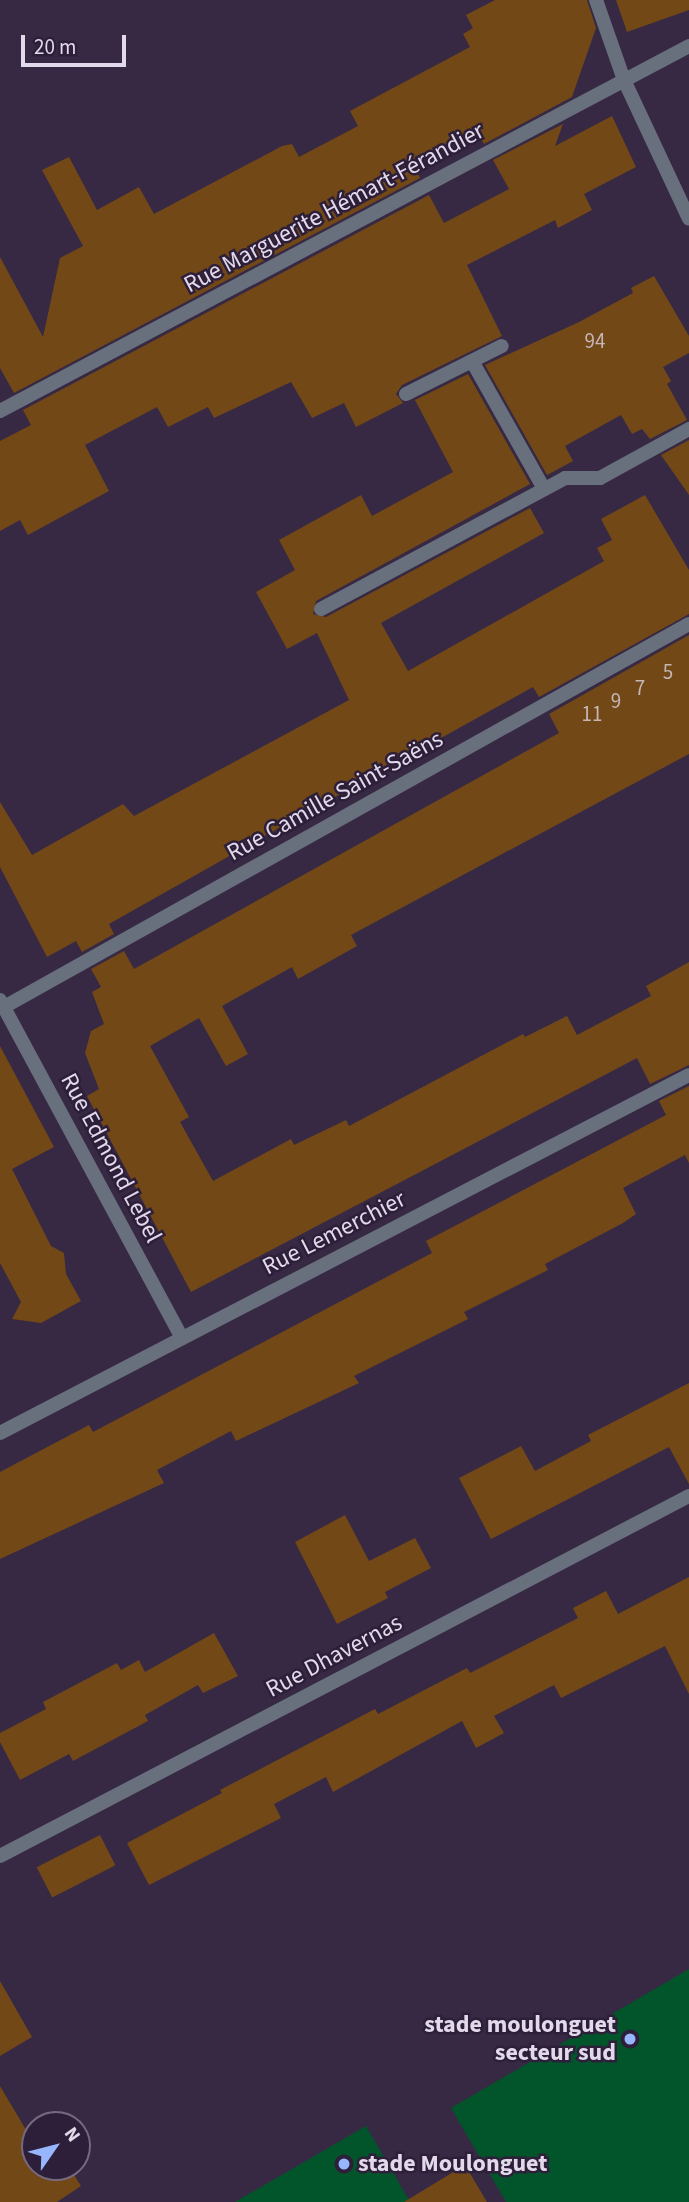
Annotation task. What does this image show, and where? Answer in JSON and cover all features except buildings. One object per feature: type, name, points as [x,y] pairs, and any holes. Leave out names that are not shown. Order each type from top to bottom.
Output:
[{"type":"street","points":[[596,0],[624,80],[689,219]]},
{"type":"street","name":"Rue Marguerite Hémart-Férandier","points":[[0,411],[689,46]]},
{"type":"street","points":[[406,394],[502,346]]},
{"type":"street","points":[[472,361],[544,489]]},
{"type":"street","points":[[321,609],[565,478],[600,478],[689,429]]},
{"type":"street","name":"Rue Camille Saint-Saëns","points":[[2,1004],[689,624]]},
{"type":"street","name":"Rue Edmond Lebel","points":[[2,1004],[182,1338]]},
{"type":"street","name":"Rue Lemerchier","points":[[0,1433],[689,1075]]},
{"type":"street","name":"Rue Dhavernas","points":[[0,1856],[689,1496]]},
{"type":"green space","name":"stade moulonguet secteur sud","points":[[689,1969],[689,2202],[506,2202],[451,2108]]},
{"type":"green space","name":"stade Moulonguet","points":[[366,2126],[410,2202],[235,2202]]},
{"type":"place","name":"stade moulonguet secteur sud","points":[[630,2039]]},
{"type":"place","name":"stade Moulonguet","points":[[344,2164]]}]
